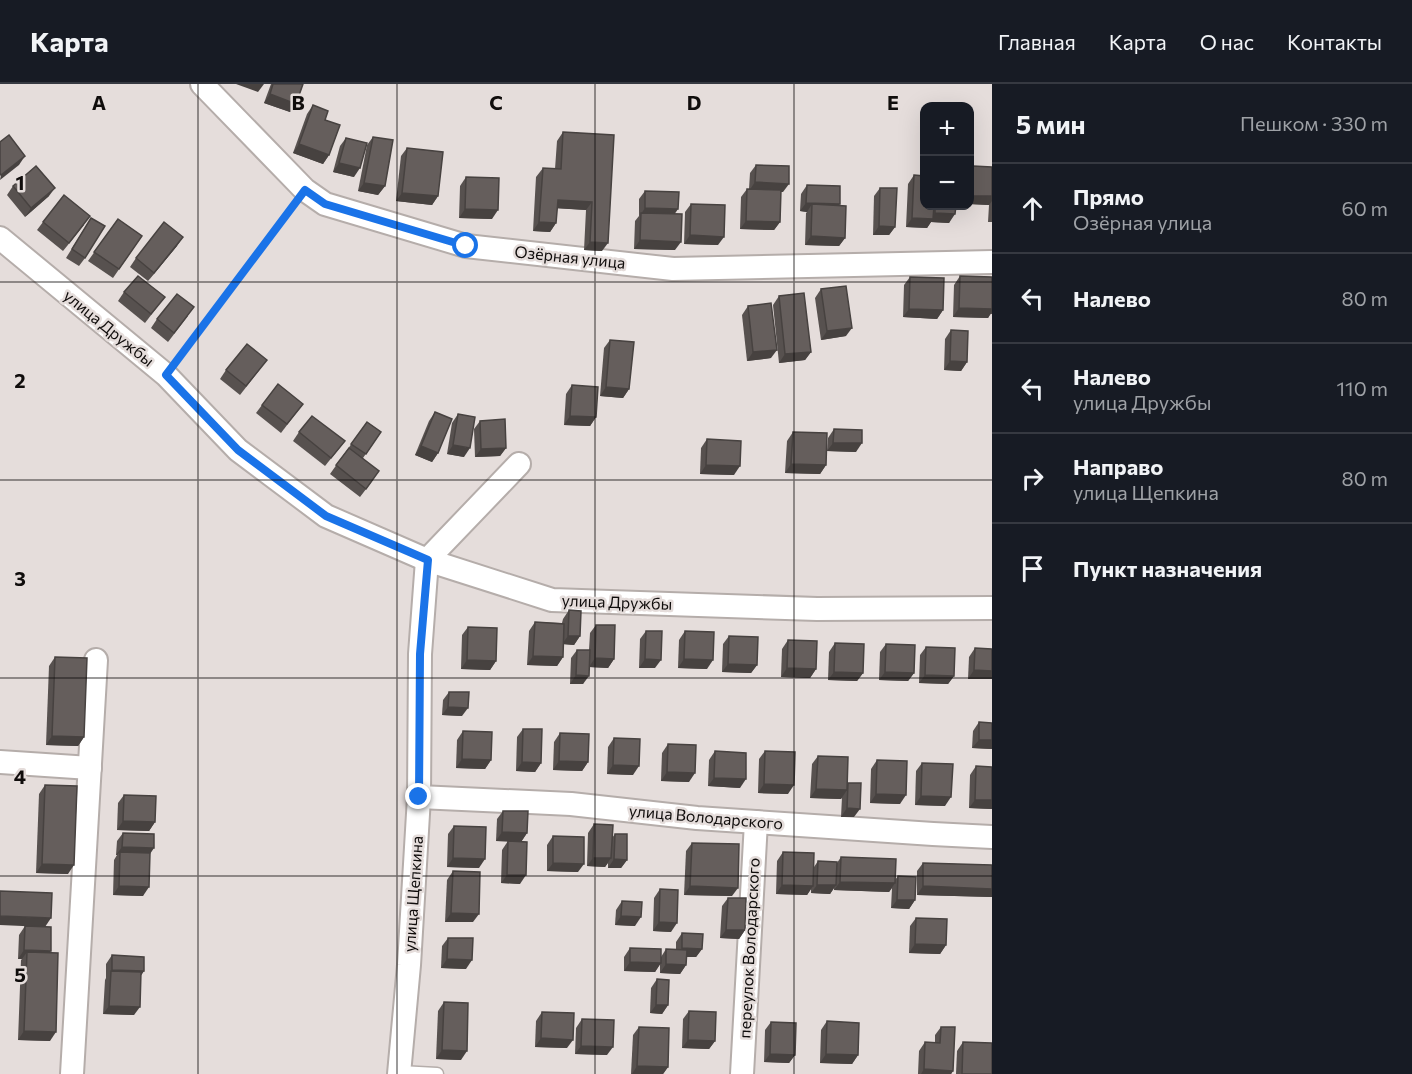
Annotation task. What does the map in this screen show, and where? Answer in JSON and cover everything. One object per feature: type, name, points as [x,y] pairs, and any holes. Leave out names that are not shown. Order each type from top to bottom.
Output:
[{"type":"street","name":"Озёрная улица","points":[[202,84],[305,190],[325,204],[466,246],[673,269],[992,262]]},
{"type":"street","name":"улица Дружбы","points":[[0,238],[166,375],[238,450],[326,516],[428,560],[552,600],[817,609],[992,608]]},
{"type":"street","points":[[428,560],[519,464]]},
{"type":"street","name":"улица Щепкина","points":[[400,1073],[419,797],[420,654],[428,560]]},
{"type":"street","points":[[72,1074],[96,660]]},
{"type":"street","points":[[0,762],[90,768]]},
{"type":"street","name":"улица Володарского","points":[[419,797],[571,804],[697,818],[992,837]]},
{"type":"street","name":"переулок Володарского","points":[[742,1074],[756,822]]},
{"type":"lane","points":[[400,1073],[437,1074]]},
{"type":"path","points":[[166,375],[305,190]]},
{"type":"building","points":[[273,84],[303,84],[296,104],[270,94]]},
{"type":"building","points":[[313,105],[328,111],[325,120],[340,125],[329,155],[299,144]]},
{"type":"building","points":[[563,132],[614,135],[608,243],[590,242],[592,202],[558,200],[556,223],[539,222],[543,168],[561,169]]},
{"type":"building","points":[[9,135],[25,156],[1,175],[0,142]]},
{"type":"building","points":[[373,137],[393,140],[385,186],[364,183]]},
{"type":"building","points":[[346,138],[367,143],[360,168],[339,163]]},
{"type":"building","points":[[407,148],[443,152],[438,196],[402,193]]},
{"type":"building","points":[[756,165],[789,166],[789,184],[755,182]]},
{"type":"building","points":[[36,166],[55,188],[31,208],[13,186]]},
{"type":"building","points":[[974,166],[992,167],[992,196],[974,196]]},
{"type":"building","points":[[914,175],[920,176],[920,210],[934,210],[933,219],[912,218]]},
{"type":"building","points":[[466,177],[499,178],[498,210],[465,209]]},
{"type":"building","points":[[807,185],[840,186],[840,204],[806,203]]},
{"type":"building","points":[[880,188],[897,188],[895,227],[879,226]]},
{"type":"building","points":[[747,189],[781,190],[780,222],[746,221]]},
{"type":"building","points":[[645,191],[679,192],[678,209],[645,208]]},
{"type":"building","points":[[64,195],[90,216],[69,243],[43,222]]},
{"type":"building","points":[[691,204],[725,205],[724,237],[690,235]]},
{"type":"building","points":[[812,204],[846,206],[845,238],[811,236]]},
{"type":"building","points":[[935,210],[956,210],[955,214],[935,213]]},
{"type":"building","points":[[641,213],[682,214],[681,242],[640,240]]},
{"type":"building","points":[[91,218],[105,226],[85,258],[72,249]]},
{"type":"building","points":[[118,219],[142,236],[119,269],[94,252]]},
{"type":"building","points":[[164,222],[183,237],[154,273],[136,258]]},
{"type":"building","points":[[138,276],[165,297],[151,314],[124,292]]},
{"type":"building","points":[[960,276],[992,277],[992,309],[959,308]]},
{"type":"building","points":[[910,277],[944,278],[943,310],[909,309]]},
{"type":"building","points":[[846,286],[852,328],[827,331],[821,289]]},
{"type":"building","points":[[804,293],[811,352],[785,354],[779,296]]},
{"type":"building","points":[[177,294],[194,307],[174,333],[157,319]]},
{"type":"building","points":[[771,303],[777,350],[753,352],[748,306]]},
{"type":"building","points":[[951,330],[968,331],[967,362],[950,361]]},
{"type":"building","points":[[610,340],[634,342],[629,389],[606,387]]},
{"type":"building","points":[[247,344],[267,360],[246,386],[226,370]]},
{"type":"building","points":[[278,384],[303,404],[287,424],[262,405]]},
{"type":"building","points":[[572,385],[598,387],[596,417],[570,416]]},
{"type":"building","points":[[435,412],[452,419],[438,453],[421,446]]},
{"type":"building","points":[[458,414],[475,417],[470,448],[453,445]]},
{"type":"building","points":[[312,416],[345,441],[331,458],[299,432]]},
{"type":"building","points":[[505,419],[506,448],[481,449],[480,421]]},
{"type":"building","points":[[367,422],[381,432],[366,454],[351,444]]},
{"type":"building","points":[[834,429],[862,430],[862,443],[833,443]]},
{"type":"building","points":[[793,432],[827,433],[826,465],[791,464]]},
{"type":"building","points":[[707,439],[741,441],[740,466],[706,465]]},
{"type":"building","points":[[349,448],[379,471],[366,489],[336,465]]},
{"type":"building","points":[[569,610],[581,611],[580,636],[568,636]]},
{"type":"building","points":[[535,622],[564,624],[563,657],[533,656]]},
{"type":"building","points":[[596,625],[615,625],[614,659],[595,658]]},
{"type":"building","points":[[468,627],[497,628],[496,661],[467,660]]},
{"type":"building","points":[[646,631],[662,631],[661,660],[645,659]]},
{"type":"building","points":[[685,631],[714,632],[713,660],[684,659]]},
{"type":"building","points":[[729,636],[758,637],[757,665],[728,664]]},
{"type":"building","points":[[788,640],[817,641],[816,669],[787,668]]},
{"type":"building","points":[[835,643],[864,644],[863,673],[834,672]]},
{"type":"building","points":[[886,644],[915,645],[914,673],[885,672]]},
{"type":"building","points":[[926,647],[955,648],[954,676],[925,675]]},
{"type":"building","points":[[975,648],[992,649],[992,671],[974,670]]},
{"type":"building","points":[[577,650],[590,650],[589,676],[576,675]]},
{"type":"building","points":[[55,657],[87,658],[84,737],[52,736]]},
{"type":"building","points":[[449,692],[469,692],[468,708],[448,707]]},
{"type":"building","points":[[979,722],[992,723],[992,740],[979,740]]},
{"type":"building","points":[[523,729],[542,729],[541,763],[522,762]]},
{"type":"building","points":[[463,731],[492,732],[491,760],[462,759]]},
{"type":"building","points":[[560,733],[589,734],[588,762],[559,761]]},
{"type":"building","points":[[614,738],[640,739],[639,766],[613,765]]},
{"type":"building","points":[[668,744],[696,745],[695,773],[667,772]]},
{"type":"building","points":[[715,751],[746,753],[746,779],[714,778]]},
{"type":"building","points":[[765,751],[795,752],[794,785],[764,784]]},
{"type":"building","points":[[818,756],[848,757],[847,790],[816,789]]},
{"type":"building","points":[[877,760],[907,761],[906,795],[876,794]]},
{"type":"building","points":[[922,763],[953,764],[951,797],[921,796]]},
{"type":"building","points":[[976,766],[992,767],[992,800],[975,800]]},
{"type":"building","points":[[848,783],[861,783],[860,809],[847,808]]},
{"type":"building","points":[[45,785],[77,786],[74,865],[42,864]]},
{"type":"building","points":[[124,795],[156,796],[155,822],[123,821]]},
{"type":"building","points":[[503,811],[528,811],[527,833],[502,832]]},
{"type":"building","points":[[594,824],[613,825],[611,858],[593,858]]},
{"type":"building","points":[[454,826],[486,827],[485,859],[453,858]]},
{"type":"building","points":[[123,833],[154,834],[154,848],[122,847]]},
{"type":"building","points":[[615,834],[627,834],[627,860],[614,859]]},
{"type":"building","points":[[553,836],[584,837],[584,864],[553,863]]},
{"type":"building","points":[[508,841],[527,842],[526,875],[507,875]]},
{"type":"building","points":[[692,843],[739,844],[738,888],[690,886]]},
{"type":"building","points":[[120,852],[150,853],[149,887],[119,886]]},
{"type":"building","points":[[783,852],[814,853],[813,886],[782,885]]},
{"type":"building","points":[[841,857],[896,859],[895,883],[840,882]]},
{"type":"building","points":[[818,861],[837,862],[836,885],[817,885]]},
{"type":"building","points":[[923,863],[992,865],[992,889],[923,886]]},
{"type":"building","points":[[453,871],[480,872],[479,914],[451,913]]},
{"type":"building","points":[[898,876],[916,877],[915,900],[897,900]]},
{"type":"building","points":[[660,889],[678,890],[677,923],[659,922]]},
{"type":"building","points":[[0,891],[52,893],[51,918],[0,916]]},
{"type":"building","points":[[728,898],[746,898],[745,930],[726,930]]},
{"type":"building","points":[[622,901],[642,902],[641,917],[621,916]]},
{"type":"building","points":[[916,918],[947,919],[946,945],[915,944]]},
{"type":"building","points":[[25,926],[51,927],[51,951],[24,950]]},
{"type":"building","points":[[682,933],[703,934],[702,949],[682,948]]},
{"type":"building","points":[[448,938],[473,938],[472,960],[447,959]]},
{"type":"building","points":[[630,948],[661,949],[661,963],[630,962]]},
{"type":"building","points":[[666,949],[687,950],[686,965],[666,964]]},
{"type":"building","points":[[27,952],[58,953],[56,1032],[24,1031]]},
{"type":"building","points":[[112,955],[144,957],[144,971],[112,970]]},
{"type":"building","points":[[111,971],[141,972],[140,1007],[109,1006]]},
{"type":"building","points":[[657,979],[669,980],[668,1005],[656,1005]]},
{"type":"building","points":[[444,1002],[468,1003],[467,1051],[442,1050]]},
{"type":"building","points":[[689,1011],[716,1012],[715,1041],[688,1040]]},
{"type":"building","points":[[542,1012],[574,1013],[573,1040],[541,1038]]},
{"type":"building","points":[[582,1019],[614,1020],[613,1047],[581,1046]]},
{"type":"building","points":[[827,1021],[859,1023],[858,1055],[826,1054]]},
{"type":"building","points":[[771,1022],[796,1023],[795,1055],[770,1054]]},
{"type":"building","points":[[639,1027],[669,1028],[668,1067],[637,1066]]},
{"type":"building","points":[[941,1027],[955,1027],[953,1071],[924,1069],[925,1042],[940,1043]]},
{"type":"building","points":[[963,1042],[992,1043],[992,1074],[962,1074]]},
{"type":"route","points":[[419,797],[420,654],[428,560],[326,516],[238,450],[166,375],[305,190],[325,204],[466,246]]}]
